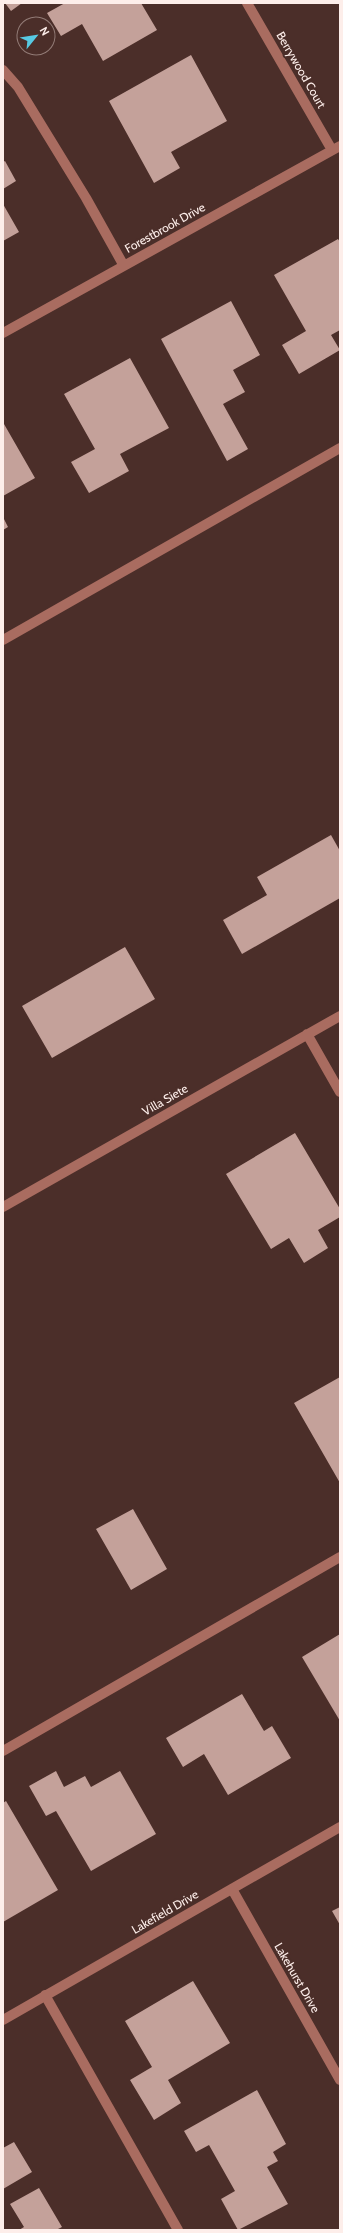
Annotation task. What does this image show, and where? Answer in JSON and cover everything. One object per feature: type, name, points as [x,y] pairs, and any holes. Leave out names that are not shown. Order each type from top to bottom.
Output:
[{"type":"street","name":"Berrywood Court","points":[[247,3],[336,148]]},
{"type":"street","points":[[3,70],[18,87],[86,198],[124,266]]},
{"type":"street","name":"Forestbrook Drive","points":[[3,333],[336,148]]},
{"type":"street","points":[[3,640],[340,448]]},
{"type":"street","name":"Villa Siete","points":[[3,1207],[340,1016]]},
{"type":"street","points":[[307,1034],[340,1092]]},
{"type":"street","points":[[3,1751],[340,1557]]},
{"type":"street","name":"Lakefield Drive","points":[[3,2020],[340,1827]]},
{"type":"street","name":"Lakehurst Drive","points":[[232,1889],[340,2080]]},
{"type":"street","points":[[45,1995],[178,2230]]},
{"type":"building","points":[[5,3],[22,3],[11,11]]},
{"type":"building","points":[[65,3],[141,3],[157,30],[103,61],[82,24],[61,36],[56,28],[56,16],[49,16],[47,13]]},
{"type":"building","points":[[191,55],[227,121],[171,152],[180,168],[154,183],[109,101]]},
{"type":"building","points":[[5,161],[16,181],[3,189],[3,162]]},
{"type":"building","points":[[3,204],[19,232],[3,241]]},
{"type":"building","points":[[338,239],[340,242],[340,330],[331,335],[340,350],[299,374],[282,345],[306,331],[274,275]]},
{"type":"building","points":[[231,301],[260,355],[233,370],[245,392],[223,404],[248,449],[227,461],[161,339]]},
{"type":"building","points":[[130,358],[169,428],[120,454],[129,471],[89,493],[71,462],[95,449],[64,394]]},
{"type":"building","points":[[3,424],[35,478],[3,496]]},
{"type":"building","points":[[3,517],[8,527],[3,530]]},
{"type":"building","points":[[331,835],[340,851],[340,898],[242,954],[223,920],[267,895],[257,877]]},
{"type":"building","points":[[125,947],[155,999],[52,1058],[22,1006]]},
{"type":"building","points":[[295,1133],[340,1209],[340,1217],[318,1230],[328,1248],[304,1263],[289,1238],[271,1249],[226,1174]]},
{"type":"building","points":[[340,1377],[340,1483],[294,1403]]},
{"type":"building","points":[[133,1509],[167,1569],[131,1590],[96,1529]]},
{"type":"building","points":[[340,1634],[340,1721],[302,1657]]},
{"type":"building","points":[[242,1694],[264,1731],[272,1726],[291,1758],[228,1795],[204,1754],[183,1767],[166,1738]]},
{"type":"building","points":[[56,1771],[64,1787],[85,1776],[91,1787],[120,1771],[156,1834],[91,1871],[56,1811],[46,1816],[29,1786]]},
{"type":"building","points":[[6,1801],[58,1890],[3,1922],[3,1803]]},
{"type":"building","points":[[340,1907],[340,1925],[332,1911]]},
{"type":"building","points":[[193,1981],[230,2043],[168,2080],[181,2103],[154,2120],[130,2080],[152,2067],[125,2021]]},
{"type":"building","points":[[257,2090],[286,2144],[273,2152],[278,2161],[267,2167],[288,2204],[238,2230],[221,2199],[235,2191],[209,2145],[196,2152],[184,2131]]},
{"type":"building","points":[[14,2142],[32,2172],[3,2189],[3,2148]]},
{"type":"building","points":[[39,2188],[62,2227],[56,2230],[19,2230],[24,2227],[10,2204]]}]
